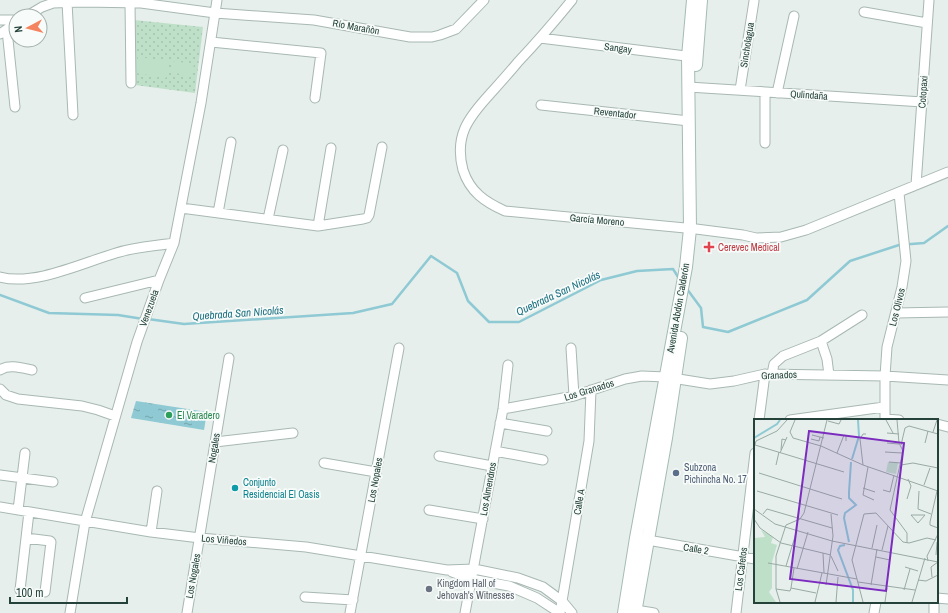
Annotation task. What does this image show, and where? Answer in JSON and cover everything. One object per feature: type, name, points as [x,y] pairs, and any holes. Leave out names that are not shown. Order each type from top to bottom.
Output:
[{"type":"main road","name":"Avenida Abdón Calderón","points":[[630,611],[689,268],[693,229],[693,0]]},
{"type":"main road","name":"Avenida Abdón Calderón","points":[[692,57],[701,0]]},
{"type":"main road","name":"Avenida Abdón Calderón","points":[[692,87],[689,121],[693,229]]},
{"type":"street","name":"Venezuela","points":[[70,613],[85,522],[137,342],[174,243],[201,103],[217,0]]},
{"type":"street","name":"Río Marañòn","points":[[40,8],[53,3],[67,2],[140,2],[215,13],[314,20],[410,37],[432,37],[456,29],[484,0]]},
{"type":"street","name":"García Moreno","points":[[572,0],[473,112],[466,125],[460,143],[460,154],[464,172],[471,187],[482,198],[505,211],[693,229],[756,238],[781,237],[806,230],[948,172]]},
{"type":"street","name":"Cotopaxi","points":[[916,185],[929,0]]},
{"type":"street","name":"Sincholagua","points":[[740,90],[754,1]]},
{"type":"street","points":[[67,2],[73,115]]},
{"type":"street","points":[[130,3],[131,83]]},
{"type":"street","points":[[864,12],[927,23]]},
{"type":"street","points":[[777,93],[794,16]]},
{"type":"street","points":[[4,32],[15,107]]},
{"type":"street","name":"Sangay","points":[[540,38],[692,57]]},
{"type":"street","points":[[211,42],[321,54],[314,98]]},
{"type":"street","name":"Qulindaña","points":[[692,87],[923,102]]},
{"type":"street","points":[[765,92],[765,144]]},
{"type":"street","name":"Reventador","points":[[541,105],[689,121]]},
{"type":"street","points":[[218,213],[231,142]]},
{"type":"street","points":[[181,208],[318,226],[367,218],[369,215],[382,147]]},
{"type":"street","points":[[318,226],[331,148]]},
{"type":"street","points":[[268,219],[283,150]]},
{"type":"street","name":"Los Olivos","points":[[885,419],[884,407],[887,347],[902,288],[906,261],[899,193]]},
{"type":"street","points":[[0,276],[11,279],[38,276],[65,270],[118,252],[174,243]]},
{"type":"street","points":[[85,298],[159,280]]},
{"type":"street","points":[[896,313],[948,312]]},
{"type":"street","points":[[759,419],[768,374],[774,364],[783,356],[822,341],[862,315]]},
{"type":"street","points":[[822,341],[827,359],[829,375]]},
{"type":"street","name":"Los Nopales","points":[[350,613],[399,348]]},
{"type":"street","points":[[571,348],[574,396]]},
{"type":"street","name":"Nogales","points":[[200,538],[229,358]]},
{"type":"street","name":"Los Almendros","points":[[465,613],[503,409],[508,365]]},
{"type":"street","points":[[0,370],[12,367],[32,370]]},
{"type":"street","name":"Granados","points":[[671,378],[710,384],[768,374],[885,376],[948,380]]},
{"type":"street","name":"Los Granados","points":[[503,409],[574,396],[625,379],[636,377],[671,378]]},
{"type":"street","points":[[0,388],[6,395],[18,399],[82,406],[116,416]]},
{"type":"street","name":"Calle A","points":[[560,613],[588,441],[591,390]]},
{"type":"street","points":[[802,419],[884,407]]},
{"type":"street","points":[[500,423],[547,431]]},
{"type":"street","points":[[938,424],[948,427]]},
{"type":"street","points":[[215,442],[293,433]]},
{"type":"street","points":[[495,451],[543,460]]},
{"type":"street","points":[[18,510],[25,453]]},
{"type":"street","points":[[439,456],[492,466]]},
{"type":"street","name":"Los Cafetos","points":[[736,613],[754,462]]},
{"type":"street","points":[[324,463],[376,472]]},
{"type":"street","points":[[0,475],[53,482]]},
{"type":"street","points":[[151,532],[157,491]]},
{"type":"street","name":"Los Viñedos","points":[[0,507],[151,532],[200,538],[306,547],[447,570],[474,569],[524,580],[543,587],[562,601],[572,613]]},
{"type":"street","points":[[429,510],[483,519]]},
{"type":"street","points":[[20,590],[29,512]]},
{"type":"street","points":[[26,538],[51,542],[45,592]]},
{"type":"street","name":"Los Nogales","points":[[187,613],[200,538]]},
{"type":"street","name":"Calle 2","points":[[642,540],[754,559]]},
{"type":"street","name":"Los Viñedos","points":[[447,570],[471,579],[509,586],[537,598],[560,613]]},
{"type":"street","points":[[305,597],[353,600]]},
{"type":"street","points":[[938,598],[948,599]]},
{"type":"street","points":[[874,613],[876,603]]},
{"type":"street","points":[[630,611],[654,613]]},
{"type":"green space","points":[[134,20],[203,27],[195,93],[135,85]]},
{"type":"green space","points":[[138,57],[169,61],[166,78],[136,73]]},
{"type":"green space","points":[[172,61],[194,64],[191,76],[170,72]]},
{"type":"water","name":"El Varadero","points":[[136,401],[207,412],[204,430],[131,418]]},
{"type":"waterway","name":"Quebrada San Nicolás","points":[[687,289],[701,308],[703,327],[728,332],[807,300],[850,261],[899,245],[924,243],[948,226]]},
{"type":"waterway","name":"Quebrada San Nicolás","points":[[148,319],[184,324],[353,313],[392,304],[431,256],[457,273],[468,301],[489,322],[519,322],[601,280],[637,271],[673,269],[680,280]]},
{"type":"waterway","name":"Quebrada San Nicolás","points":[[0,295],[49,313],[118,315],[143,319]]},
{"type":"place","name":"Cerevec Medical","points":[[709,247]]},
{"type":"place","name":"El Varadero","points":[[169,415]]},
{"type":"place","name":"Subzona Pichincha No. 17","points":[[676,473]]},
{"type":"place","name":"Conjunto Residencial El Oasis","points":[[235,488]]},
{"type":"place","name":"Kingdom Hall of Jehovah's Witnesses","points":[[429,589]]}]
